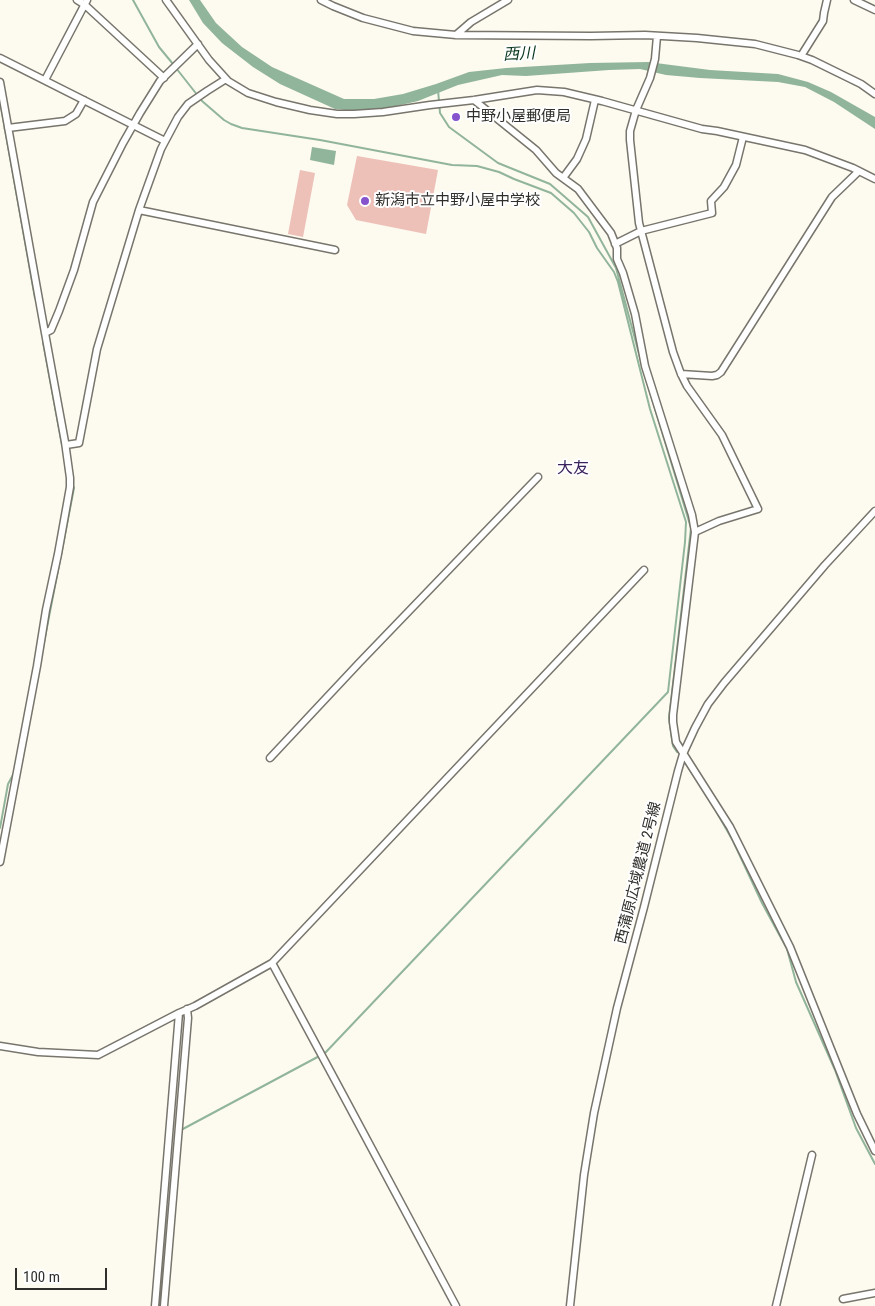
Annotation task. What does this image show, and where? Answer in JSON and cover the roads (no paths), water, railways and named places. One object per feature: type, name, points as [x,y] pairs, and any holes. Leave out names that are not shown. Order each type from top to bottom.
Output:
[{"type":"street","points":[[77,0],[86,2],[164,78]]},
{"type":"street","points":[[166,0],[209,60],[226,79],[248,93],[276,102],[338,114],[383,112],[537,90],[564,92],[702,129],[805,150],[834,160],[875,179]]},
{"type":"street","points":[[321,0],[363,18],[413,31],[456,35],[657,36],[754,44],[801,56],[861,84],[875,94]]},
{"type":"street","points":[[456,35],[472,22],[508,0]]},
{"type":"street","points":[[801,56],[824,21],[827,0]]},
{"type":"street","points":[[854,0],[875,10]]},
{"type":"street","points":[[45,80],[86,2]]},
{"type":"street","points":[[657,36],[655,59],[650,78],[643,91],[630,131],[639,218],[673,352],[681,374],[687,386],[722,435],[758,509],[719,521],[695,532]]},
{"type":"street","points":[[45,333],[51,330],[59,311],[74,270],[93,202],[133,125],[155,89],[198,44]]},
{"type":"street","points":[[0,58],[165,141]]},
{"type":"street","points":[[66,445],[79,443],[97,349],[139,210],[161,149],[178,117],[188,104],[226,79]]},
{"type":"street","points":[[0,82],[66,445],[70,478],[70,487],[0,862]]},
{"type":"street","points":[[8,128],[65,121],[76,114],[84,100]]},
{"type":"street","points":[[474,100],[536,150],[556,173],[578,189],[611,233],[617,248],[617,259],[635,314],[647,373],[692,515],[695,532],[673,715],[676,742],[730,827],[790,948],[856,1114],[875,1151]]},
{"type":"street","points":[[563,178],[577,159],[586,138],[595,100]]},
{"type":"street","points":[[615,244],[642,231],[712,213],[711,201],[724,187],[736,165],[743,137]]},
{"type":"street","points":[[681,374],[712,376],[721,372],[832,197],[859,171]]},
{"type":"street","points":[[139,210],[335,250]]},
{"type":"street","points":[[270,758],[538,477]]},
{"type":"street","name":"西蒲原広域農道 2号線","points":[[570,1306],[584,1175],[594,1113],[617,1008],[683,754],[708,704],[724,683],[825,565],[875,511]]},
{"type":"street","points":[[0,1046],[38,1052],[98,1055],[195,1006],[272,964],[644,570]]},
{"type":"street","points":[[272,964],[456,1306]]},
{"type":"street","points":[[164,1306],[188,1018],[187,1009]]},
{"type":"street","points":[[155,1306],[179,1013]]},
{"type":"street","points":[[776,1306],[812,1154]]},
{"type":"street","points":[[843,1299],[875,1293]]},
{"type":"waterway","points":[[133,0],[159,47],[173,64]]},
{"type":"waterway","points":[[176,68],[202,101],[231,124],[242,128],[320,140],[452,165],[477,166],[499,172],[551,193],[574,213],[589,232],[597,248],[614,272],[618,282],[650,409],[686,522],[668,692],[325,1053],[181,1130]]},
{"type":"waterway","points":[[438,90],[440,113],[449,127],[498,163],[550,184],[588,217],[616,268],[642,365]]},
{"type":"waterway","points":[[0,101],[35,298]]},
{"type":"waterway","points":[[43,342],[62,445]]},
{"type":"waterway","points":[[643,369],[691,528],[669,718],[673,746],[677,752]]},
{"type":"waterway","points":[[64,455],[66,470]]},
{"type":"waterway","points":[[41,658],[73,486]]},
{"type":"waterway","points":[[22,761],[29,724]]},
{"type":"waterway","points":[[685,762],[691,771]]},
{"type":"waterway","points":[[0,828],[8,784],[14,773]]},
{"type":"waterway","points":[[716,811],[787,949],[796,982],[835,1070],[856,1128],[875,1164]]},
{"type":"place","name":"中野小屋郵便局","points":[[456,117]]},
{"type":"place","name":"新潟市立中野小屋中学校","points":[[365,201]]},
{"type":"district","name":"大友","points":[[573,469]]},
{"type":"water label","name":"西川","points":[[519,55]]}]
